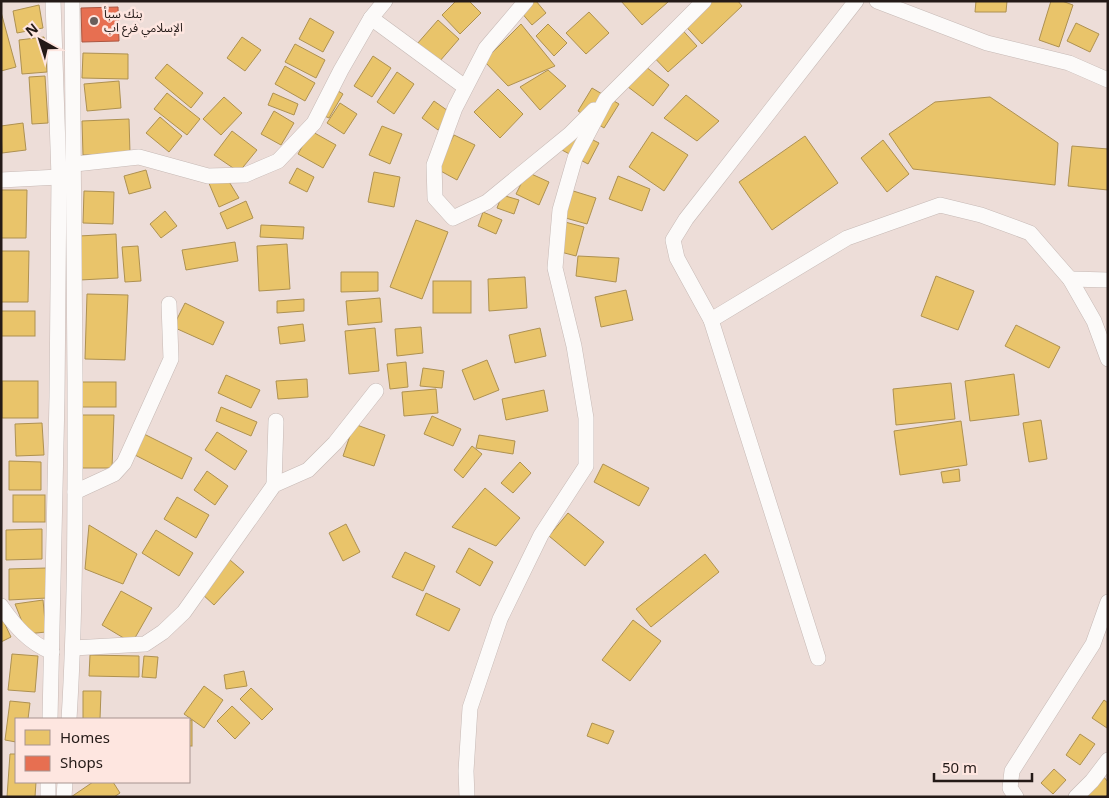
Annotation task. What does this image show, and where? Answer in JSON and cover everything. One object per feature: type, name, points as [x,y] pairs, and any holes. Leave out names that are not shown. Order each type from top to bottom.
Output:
[{"type":"street","points":[[50,718],[58,397],[59,177],[53,1]]},
{"type":"street","points":[[69,718],[73,648],[76,492],[75,164],[72,1]]},
{"type":"street","points":[[75,164],[139,158],[208,176],[217,176],[245,175],[278,161],[314,122],[371,18],[385,1]]},
{"type":"street","points":[[526,1],[486,48],[455,108],[434,165],[435,198],[453,218],[487,202],[570,134],[704,1]]},
{"type":"street","points":[[818,658],[711,320],[677,258],[673,240],[686,219],[856,1]]},
{"type":"street","points":[[877,1],[987,43],[1070,62],[1108,80]]},
{"type":"street","points":[[371,18],[465,88]]},
{"type":"street","points":[[468,797],[466,771],[470,708],[500,618],[541,535],[586,466],[586,418],[574,346],[555,268],[560,210],[575,158],[606,99]]},
{"type":"street","points":[[1,180],[59,177]]},
{"type":"street","points":[[711,320],[847,238],[940,204],[981,215],[1030,233],[1070,279],[1094,321],[1108,359]]},
{"type":"street","points":[[1070,279],[1108,280]]},
{"type":"street","points":[[76,492],[114,474],[124,463],[171,359],[169,304]]},
{"type":"street","points":[[73,648],[145,644],[162,632],[184,612],[274,485],[308,470],[335,443],[376,391]]},
{"type":"street","points":[[274,485],[276,421]]},
{"type":"street","points":[[1016,797],[1010,788],[1012,771],[1093,644],[1108,602]]},
{"type":"street","points":[[1,606],[13,623],[30,640],[52,652]]},
{"type":"street","points":[[1076,797],[1092,781],[1108,760]]},
{"type":"street","points":[[48,783],[48,797]]},
{"type":"street","points":[[64,797],[65,783]]},
{"type":"building: Homes","points":[[456,1],[469,1],[481,13],[460,34],[442,15]]},
{"type":"building: Homes","points":[[517,1],[536,1],[546,13],[532,25],[514,4]]},
{"type":"building: Homes","points":[[621,1],[667,1],[668,2],[642,25]]},
{"type":"building: Homes","points":[[701,1],[738,1],[742,6],[702,44],[680,20]]},
{"type":"building: Homes","points":[[976,1],[1007,1],[1006,12],[975,12]]},
{"type":"building: Homes","points":[[1051,1],[1062,1],[1073,5],[1059,47],[1039,40]]},
{"type":"building: Homes","points":[[39,5],[43,28],[17,33],[13,11]]},
{"type":"building: Homes","points":[[1,12],[16,67],[1,71]]},
{"type":"building: Homes","points":[[589,12],[609,33],[586,54],[566,33]]},
{"type":"building: Homes","points":[[310,18],[334,32],[323,52],[299,39]]},
{"type":"building: Homes","points":[[438,20],[459,39],[439,62],[417,44]]},
{"type":"building: Homes","points":[[676,23],[697,46],[668,72],[647,50]]},
{"type":"building: Homes","points":[[1076,23],[1099,34],[1090,52],[1067,41]]},
{"type":"building: Homes","points":[[521,24],[555,66],[508,86],[484,61]]},
{"type":"building: Homes","points":[[548,24],[567,43],[554,56],[536,36]]},
{"type":"building: Homes","points":[[44,37],[47,72],[22,74],[19,40]]},
{"type":"building: Homes","points":[[242,37],[261,50],[245,71],[227,58]]},
{"type":"building: Homes","points":[[295,44],[325,60],[316,78],[285,62]]},
{"type":"building: Homes","points":[[83,53],[128,54],[128,79],[82,78]]},
{"type":"building: Homes","points":[[373,56],[391,68],[372,97],[354,86]]},
{"type":"building: Homes","points":[[636,59],[669,85],[653,106],[619,80]]},
{"type":"building: Homes","points":[[167,64],[203,93],[191,108],[155,78]]},
{"type":"building: Homes","points":[[285,66],[315,83],[305,101],[275,84]]},
{"type":"building: Homes","points":[[548,70],[566,86],[540,110],[520,87]]},
{"type":"building: Homes","points":[[397,72],[414,84],[394,114],[377,102]]},
{"type":"building: Homes","points":[[45,76],[48,123],[32,124],[29,77]]},
{"type":"building: Homes","points":[[119,81],[121,108],[87,111],[84,84]]},
{"type":"building: Homes","points":[[592,88],[619,104],[604,128],[578,111]]},
{"type":"building: Homes","points":[[335,89],[343,94],[329,118],[320,114]]},
{"type":"building: Homes","points":[[498,89],[523,114],[500,138],[474,112]]},
{"type":"building: Homes","points":[[167,93],[200,119],[187,135],[154,109]]},
{"type":"building: Homes","points":[[273,93],[298,104],[294,115],[268,105]]},
{"type":"building: Homes","points":[[686,95],[719,121],[697,141],[664,118]]},
{"type":"building: Homes","points":[[224,97],[242,113],[221,135],[203,119]]},
{"type":"building: Homes","points":[[990,97],[1058,143],[1055,185],[913,169],[889,134],[935,102]]},
{"type":"building: Homes","points":[[434,101],[451,113],[438,130],[422,118]]},
{"type":"building: Homes","points":[[340,103],[357,114],[344,134],[327,123]]},
{"type":"building: Homes","points":[[274,111],[294,123],[281,145],[261,134]]},
{"type":"building: Homes","points":[[160,117],[182,136],[169,152],[146,133]]},
{"type":"building: Homes","points":[[129,119],[130,153],[83,155],[82,121]]},
{"type":"building: Homes","points":[[23,123],[26,150],[2,153],[1,126]]},
{"type":"building: Homes","points":[[382,126],[402,134],[390,164],[369,155]]},
{"type":"building: Homes","points":[[573,130],[599,143],[588,164],[562,150]]},
{"type":"building: Homes","points":[[232,131],[257,150],[239,172],[214,155]]},
{"type":"building: Homes","points":[[311,131],[336,145],[323,168],[298,154]]},
{"type":"building: Homes","points":[[652,132],[688,155],[664,191],[629,167]]},
{"type":"building: Homes","points":[[454,135],[475,145],[457,180],[437,169]]},
{"type":"building: Homes","points":[[805,136],[838,183],[772,230],[739,182]]},
{"type":"building: Homes","points":[[883,140],[909,174],[887,192],[861,158]]},
{"type":"building: Homes","points":[[1072,146],[1108,149],[1108,190],[1068,186]]},
{"type":"building: Homes","points":[[297,168],[314,177],[307,192],[289,183]]},
{"type":"building: Homes","points":[[146,170],[151,188],[129,194],[124,176]]},
{"type":"building: Homes","points":[[374,172],[400,177],[394,207],[368,202]]},
{"type":"building: Homes","points":[[527,172],[549,182],[539,205],[516,194]]},
{"type":"building: Homes","points":[[618,176],[650,189],[642,211],[609,199]]},
{"type":"building: Homes","points":[[228,180],[239,198],[219,207],[208,181]]},
{"type":"building: Homes","points":[[1,190],[27,190],[26,238],[1,238]]},
{"type":"building: Homes","points":[[570,190],[596,198],[587,224],[562,217]]},
{"type":"building: Homes","points":[[84,191],[114,192],[113,224],[83,223]]},
{"type":"building: Homes","points":[[502,195],[519,200],[514,214],[497,208]]},
{"type":"building: Homes","points":[[246,201],[253,218],[227,229],[220,213]]},
{"type":"building: Homes","points":[[165,211],[177,226],[161,238],[150,224]]},
{"type":"building: Homes","points":[[483,212],[502,220],[496,234],[478,226]]},
{"type":"building: Homes","points":[[416,220],[448,232],[422,299],[390,287]]},
{"type":"building: Homes","points":[[565,222],[584,227],[576,256],[557,251]]},
{"type":"building: Homes","points":[[261,225],[304,227],[303,239],[260,237]]},
{"type":"building: Homes","points":[[116,234],[118,278],[80,280],[79,236]]},
{"type":"building: Homes","points":[[235,242],[238,261],[186,270],[182,250]]},
{"type":"building: Homes","points":[[287,244],[290,289],[259,291],[257,246]]},
{"type":"building: Homes","points":[[138,246],[141,281],[125,282],[122,247]]},
{"type":"building: Homes","points":[[1,251],[29,251],[28,302],[1,302]]},
{"type":"building: Homes","points":[[578,256],[619,258],[616,282],[576,276]]},
{"type":"building: Homes","points":[[341,272],[378,272],[378,291],[341,292]]},
{"type":"building: Homes","points":[[936,276],[974,291],[958,330],[921,316]]},
{"type":"building: Homes","points":[[525,277],[527,308],[489,311],[488,279]]},
{"type":"building: Homes","points":[[433,281],[471,281],[471,313],[433,313]]},
{"type":"building: Homes","points":[[626,290],[633,320],[601,327],[595,297]]},
{"type":"building: Homes","points":[[87,294],[128,295],[125,360],[85,359]]},
{"type":"building: Homes","points":[[380,298],[382,322],[348,325],[346,301]]},
{"type":"building: Homes","points":[[304,299],[304,311],[277,313],[277,301]]},
{"type":"building: Homes","points":[[185,303],[224,322],[213,345],[173,327]]},
{"type":"building: Homes","points":[[1,311],[35,311],[35,336],[1,336]]},
{"type":"building: Homes","points":[[303,324],[305,341],[280,344],[278,327]]},
{"type":"building: Homes","points":[[1016,325],[1060,347],[1049,368],[1005,346]]},
{"type":"building: Homes","points":[[421,327],[423,353],[397,356],[395,329]]},
{"type":"building: Homes","points":[[375,328],[379,371],[349,374],[345,331]]},
{"type":"building: Homes","points":[[540,328],[546,356],[515,363],[509,335]]},
{"type":"building: Homes","points":[[487,360],[499,390],[474,400],[462,370]]},
{"type":"building: Homes","points":[[406,362],[408,387],[390,389],[387,364]]},
{"type":"building: Homes","points":[[423,368],[444,371],[442,388],[420,386]]},
{"type":"building: Homes","points":[[1014,374],[1019,415],[970,421],[965,381]]},
{"type":"building: Homes","points":[[226,375],[260,390],[251,408],[218,393]]},
{"type":"building: Homes","points":[[307,379],[308,397],[278,399],[276,381]]},
{"type":"building: Homes","points":[[2,381],[38,381],[38,418],[2,418]]},
{"type":"building: Homes","points":[[81,382],[116,382],[116,407],[81,407]]},
{"type":"building: Homes","points":[[951,383],[955,419],[896,425],[893,389]]},
{"type":"building: Homes","points":[[436,389],[438,413],[404,416],[402,392]]},
{"type":"building: Homes","points":[[544,390],[548,411],[506,420],[502,399]]},
{"type":"building: Homes","points":[[221,407],[257,422],[251,436],[216,421]]},
{"type":"building: Homes","points":[[80,415],[114,415],[112,468],[79,468]]},
{"type":"building: Homes","points":[[432,416],[461,429],[453,446],[424,434]]},
{"type":"building: Homes","points":[[1041,420],[1047,459],[1029,462],[1023,423]]},
{"type":"building: Homes","points":[[961,421],[967,465],[900,475],[894,431]]},
{"type":"building: Homes","points":[[42,423],[44,455],[16,456],[15,424]]},
{"type":"building: Homes","points":[[354,424],[385,435],[374,466],[343,456]]},
{"type":"building: Homes","points":[[217,432],[247,451],[235,470],[205,450]]},
{"type":"building: Homes","points":[[144,434],[192,458],[182,479],[133,454]]},
{"type":"building: Homes","points":[[479,435],[515,441],[513,454],[476,448]]},
{"type":"building: Homes","points":[[472,446],[482,454],[463,478],[454,470]]},
{"type":"building: Homes","points":[[9,461],[41,462],[41,490],[9,490]]},
{"type":"building: Homes","points":[[520,462],[531,473],[513,493],[501,483]]},
{"type":"building: Homes","points":[[603,464],[649,488],[639,506],[594,482]]},
{"type":"building: Homes","points":[[959,469],[960,481],[943,483],[941,472]]},
{"type":"building: Homes","points":[[207,471],[228,486],[215,505],[194,490]]},
{"type":"building: Homes","points":[[485,488],[520,518],[496,546],[452,527]]},
{"type":"building: Homes","points":[[13,495],[45,495],[45,522],[13,522]]},
{"type":"building: Homes","points":[[177,497],[209,515],[196,538],[164,519]]},
{"type":"building: Homes","points":[[568,513],[604,542],[585,566],[549,536]]},
{"type":"building: Homes","points":[[346,524],[360,552],[343,561],[329,533]]},
{"type":"building: Homes","points":[[89,525],[137,554],[123,584],[85,569]]},
{"type":"building: Homes","points":[[42,529],[42,559],[6,560],[6,530]]},
{"type":"building: Homes","points":[[156,530],[193,553],[179,576],[142,553]]},
{"type":"building: Homes","points":[[469,548],[493,562],[480,586],[456,572]]},
{"type":"building: Homes","points":[[405,552],[435,566],[423,591],[392,577]]},
{"type":"building: Homes","points":[[705,554],[719,572],[651,627],[636,609]]},
{"type":"building: Homes","points":[[230,560],[244,572],[214,605],[201,593]]},
{"type":"building: Homes","points":[[47,568],[47,598],[9,600],[9,569]]},
{"type":"building: Homes","points":[[121,591],[152,608],[132,643],[102,625]]},
{"type":"building: Homes","points":[[426,593],[460,609],[449,631],[416,615]]},
{"type":"building: Homes","points":[[43,600],[46,632],[27,634],[15,604]]},
{"type":"building: Homes","points":[[1,616],[11,637],[1,642]]},
{"type":"building: Homes","points":[[633,620],[661,641],[630,681],[602,660]]},
{"type":"building: Homes","points":[[12,654],[38,656],[35,692],[8,690]]},
{"type":"building: Homes","points":[[90,655],[139,656],[139,677],[89,676]]},
{"type":"building: Homes","points":[[144,656],[158,657],[156,678],[142,677]]},
{"type":"building: Homes","points":[[244,671],[247,686],[226,689],[224,675]]},
{"type":"building: Homes","points":[[204,686],[223,700],[204,728],[184,714]]},
{"type":"building: Homes","points":[[251,688],[273,709],[262,720],[240,699]]},
{"type":"building: Homes","points":[[83,691],[101,691],[100,718],[83,718]]},
{"type":"building: Homes","points":[[1104,700],[1108,703],[1107,728],[1092,718]]},
{"type":"building: Homes","points":[[10,701],[30,703],[28,718],[15,718],[15,742],[5,740]]},
{"type":"building: Homes","points":[[232,706],[250,723],[235,739],[217,721]]},
{"type":"building: Homes","points":[[190,720],[192,720],[192,746],[190,746]]},
{"type":"building: Homes","points":[[592,723],[614,731],[608,744],[587,736]]},
{"type":"building: Homes","points":[[1080,734],[1095,744],[1080,765],[1066,755]]},
{"type":"building: Homes","points":[[10,754],[15,754],[15,783],[36,783],[35,797],[7,797]]},
{"type":"building: Homes","points":[[1054,769],[1066,780],[1053,794],[1041,783]]},
{"type":"building: Homes","points":[[1103,776],[1108,782],[1108,794],[1105,797],[1089,797],[1084,790]]},
{"type":"building: Homes","points":[[92,783],[114,783],[120,793],[114,797],[71,797]]},
{"type":"building: Shops","points":[[118,7],[119,41],[82,42],[81,8]]},
{"type":"place","name":"بنك سبأ الإسلامي فرع اب","points":[[94,21]]}]
